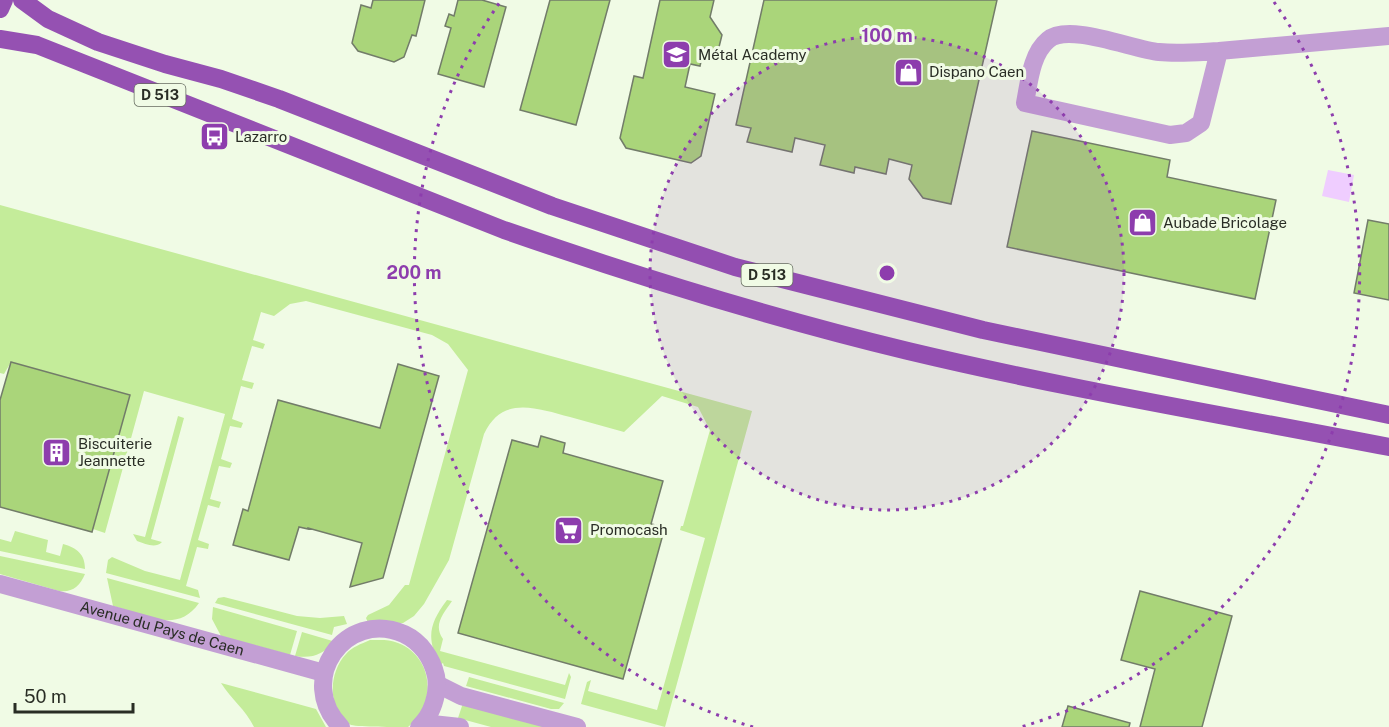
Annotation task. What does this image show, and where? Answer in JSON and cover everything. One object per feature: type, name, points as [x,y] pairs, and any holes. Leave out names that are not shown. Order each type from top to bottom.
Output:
[{"type":"main road","points":[[0,9],[4,0]]},
{"type":"main road","name":"D 513","points":[[22,0],[48,19],[98,42],[250,89],[552,206],[735,267],[983,330],[1389,415]]},
{"type":"main road","name":"D 513","points":[[0,39],[37,45],[504,230],[741,306],[919,354],[1389,447]]},
{"type":"street","points":[[1219,51],[1201,123],[1186,133],[1170,135],[1025,103],[1036,56],[1048,39],[1061,35],[1081,34],[1159,52],[1219,51],[1389,36]]},
{"type":"street","name":"Avenue du Pays de Caen","points":[[0,585],[324,674]]},
{"type":"street","points":[[341,727],[333,719],[326,705],[322,684],[324,674],[331,655],[344,641],[360,632],[377,628],[394,630],[411,637],[424,649],[433,665],[437,684],[434,705],[421,725]]},
{"type":"street","points":[[437,684],[461,696],[577,727]]},
{"type":"street","points":[[421,725],[460,727]]},
{"type":"green space","points":[[0,205],[752,411],[665,727],[581,704],[587,682],[591,680],[588,691],[657,710],[705,538],[680,530],[710,430],[698,407],[662,396],[624,432],[533,408],[510,409],[500,414],[491,422],[484,434],[449,560],[424,604],[414,616],[403,623],[369,625],[366,618],[368,615],[389,605],[405,585],[409,585],[468,370],[448,344],[432,335],[306,301],[290,304],[274,316],[261,312],[253,340],[265,344],[263,349],[252,346],[242,380],[254,383],[252,389],[241,386],[232,419],[243,423],[241,428],[230,426],[221,459],[232,463],[230,468],[219,466],[210,499],[221,502],[219,508],[208,505],[198,540],[209,544],[208,549],[197,547],[186,586],[198,590],[200,598],[106,573],[108,560],[112,557],[145,571],[180,580],[225,414],[144,391],[105,533],[93,529],[130,395],[11,362],[4,374],[0,373]]},
{"type":"green space","points":[[178,416],[184,418],[151,539],[162,542],[150,545],[137,541],[133,534],[145,537]]},
{"type":"green space","points":[[15,531],[48,540],[46,552],[60,556],[63,544],[72,547],[82,556],[85,569],[0,551],[0,539],[11,542]]},
{"type":"green space","points":[[0,556],[85,574],[75,588],[59,591],[0,574]]},
{"type":"green space","points":[[107,578],[199,603],[190,613],[181,618],[159,620],[113,606]]},
{"type":"green space","points":[[224,597],[297,616],[320,618],[344,616],[347,624],[334,627],[332,635],[215,603],[218,598]]},
{"type":"green space","points":[[447,600],[452,601],[439,624],[443,639],[440,651],[565,685],[569,673],[571,677],[565,699],[444,666],[443,663],[440,665],[433,647],[431,631],[436,616]]},
{"type":"green space","points":[[213,607],[297,631],[290,655],[221,636],[212,619]]},
{"type":"green space","points":[[302,632],[336,642],[317,655],[295,656]]},
{"type":"green space","points":[[370,640],[388,640],[398,643],[419,659],[425,670],[427,694],[424,707],[408,727],[351,725],[338,711],[334,701],[333,681],[340,662],[348,652]]},
{"type":"green space","points":[[469,677],[564,703],[559,709],[551,709],[466,686]]},
{"type":"green space","points":[[221,683],[316,709],[326,727],[254,727]]},
{"type":"green space","points":[[463,703],[551,727],[491,727],[458,718]]},
{"type":"shaded area","points":[[1328,170],[1354,175],[1349,202],[1322,196]]},
{"type":"building","points":[[373,0],[425,0],[416,36],[412,35],[404,57],[394,62],[358,51],[352,43],[361,5],[371,8]]},
{"type":"building","points":[[458,0],[482,0],[506,7],[484,87],[438,74],[451,28],[445,26],[449,14],[454,16]]},
{"type":"building","points":[[550,0],[610,0],[576,125],[520,110]]},
{"type":"building","points":[[660,0],[714,0],[710,17],[722,35],[718,51],[704,48],[700,66],[690,64],[685,87],[715,94],[701,156],[691,163],[626,148],[620,138],[634,76],[643,78]]},
{"type":"building","name":"Dispano Caen","points":[[764,0],[997,0],[951,204],[923,198],[909,179],[912,165],[889,159],[886,174],[855,167],[854,173],[820,165],[825,145],[795,138],[792,152],[747,142],[751,128],[736,125]]},
{"type":"building","name":"Aubade Bricolage","points":[[1032,131],[1170,160],[1167,177],[1276,200],[1255,299],[1007,247]]},
{"type":"building","points":[[1368,220],[1389,224],[1389,300],[1354,293]]},
{"type":"building","name":"Biscuiterie Jeannette","points":[[11,362],[130,395],[92,532],[0,507],[0,400]]},
{"type":"building","points":[[398,364],[439,376],[383,578],[350,587],[362,543],[308,528],[299,527],[289,560],[233,545],[243,509],[248,511],[278,400],[380,428]]},
{"type":"building","name":"Promocash","points":[[541,436],[565,443],[563,453],[663,481],[651,524],[665,527],[623,679],[458,633],[512,440],[538,447]]},
{"type":"building","points":[[1140,591],[1232,616],[1202,727],[1140,727],[1155,669],[1121,660]]},
{"type":"building","points":[[1068,706],[1130,723],[1129,727],[1062,727]]},
{"type":"place","name":"Métal Academy","points":[[677,55]]},
{"type":"place","name":"Dispano Caen","points":[[908,72]]},
{"type":"place","name":"Lazarro","points":[[214,137]]},
{"type":"place","name":"Aubade Bricolage","points":[[1142,223]]},
{"type":"place","name":"Biscuiterie Jeannette","points":[[57,453]]},
{"type":"place","name":"Promocash","points":[[569,530]]}]
